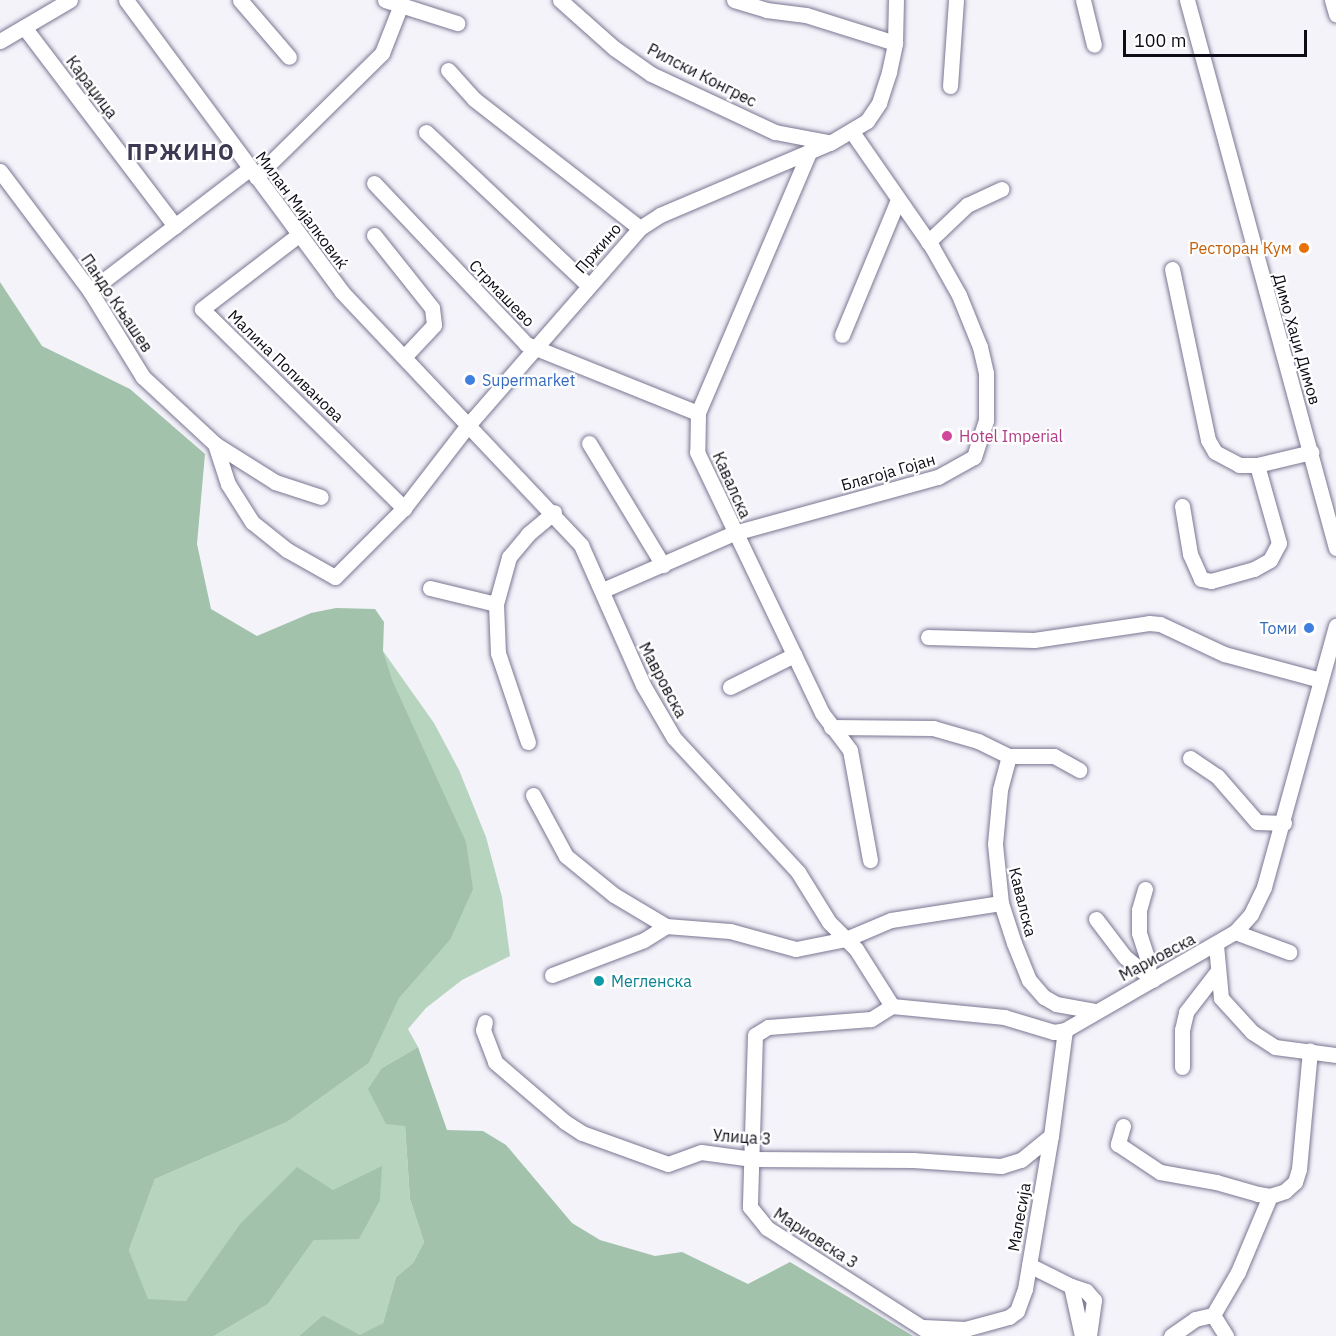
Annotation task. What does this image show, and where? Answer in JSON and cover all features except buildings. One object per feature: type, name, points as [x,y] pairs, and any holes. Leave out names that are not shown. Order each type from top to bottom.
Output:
[{"type":"street","points":[[0,41],[70,0]]},
{"type":"street","name":"Милан Мијалковиќ","points":[[126,0],[297,236],[342,292],[469,424]]},
{"type":"street","points":[[240,0],[289,57]]},
{"type":"street","points":[[385,0],[400,7],[457,23]]},
{"type":"street","name":"Рилски Конгрес","points":[[560,0],[614,48],[651,74],[775,132],[830,143]]},
{"type":"street","points":[[734,0],[766,10],[806,15],[895,43]]},
{"type":"street","name":"Пржино","points":[[335,577],[404,508],[469,424],[640,228],[660,215],[830,143],[867,121],[879,103],[895,43],[896,0]]},
{"type":"street","points":[[950,86],[956,0]]},
{"type":"street","points":[[1083,0],[1094,45]]},
{"type":"street","name":"Димо Хаџи Димов","points":[[1186,0],[1311,452],[1333,519],[1336,548]]},
{"type":"street","points":[[1332,0],[1336,14]]},
{"type":"street","points":[[90,291],[175,226],[253,173],[382,53],[400,7]]},
{"type":"street","name":"Караџица","points":[[24,27],[175,226]]},
{"type":"street","points":[[448,70],[474,99],[640,228]]},
{"type":"street","points":[[426,132],[589,286]]},
{"type":"street","points":[[775,132],[792,158]]},
{"type":"street","name":"Благоја Гојан","points":[[603,590],[734,533],[938,477],[974,457],[986,421],[984,359],[959,295],[928,242],[852,132]]},
{"type":"street","name":"Кавалска","points":[[810,150],[698,413],[697,452],[794,655],[831,727],[852,756],[870,860]]},
{"type":"street","name":"Пандо Књашев","points":[[0,171],[90,291],[144,377],[215,444],[275,482],[321,497]]},
{"type":"street","name":"Стрмашево","points":[[374,183],[514,334],[535,347],[698,413]]},
{"type":"street","points":[[928,242],[966,204],[1001,189]]},
{"type":"street","points":[[842,335],[898,200]]},
{"type":"street","points":[[374,235],[432,308],[434,325],[404,357]]},
{"type":"street","name":"Малина Попиванова","points":[[297,236],[202,309],[404,508]]},
{"type":"street","points":[[1172,269],[1209,444],[1222,457],[1239,465],[1257,465],[1311,452]]},
{"type":"street","name":"Мавровска","points":[[469,424],[554,512],[581,545],[603,590],[643,685],[674,738],[695,765],[774,842],[798,872],[829,922],[846,939]]},
{"type":"street","points":[[589,442],[663,565]]},
{"type":"street","name":"Пандо Књашев","points":[[215,444],[228,484],[252,522],[287,550],[335,577]]},
{"type":"street","points":[[1182,506],[1190,554],[1201,579],[1211,581],[1254,569],[1270,560],[1279,543],[1257,465]]},
{"type":"street","points":[[528,742],[498,653],[495,604],[509,557],[528,534],[554,512]]},
{"type":"street","points":[[430,588],[495,604]]},
{"type":"street","points":[[928,637],[1034,640],[1149,622],[1160,624],[1224,654],[1321,680]]},
{"type":"street","name":"Мариовска","points":[[1065,1030],[1150,977],[1216,945],[1235,932],[1258,904],[1284,823],[1321,680],[1332,654],[1336,626]]},
{"type":"street","points":[[730,687],[794,655]]},
{"type":"street","points":[[831,727],[933,728],[978,741],[1009,756],[1054,756],[1078,770]]},
{"type":"street","name":"Кавалска","points":[[1009,756],[1000,790],[994,844],[1001,903],[1018,952],[1035,989],[1056,1004],[1094,1011]]},
{"type":"street","points":[[1190,758],[1217,776],[1257,822],[1284,823]]},
{"type":"street","points":[[533,795],[566,856],[614,895],[666,926],[730,931],[796,949],[846,939],[891,920],[944,909],[1001,903]]},
{"type":"street","points":[[1145,889],[1138,910],[1138,933],[1149,963],[1150,977]]},
{"type":"street","points":[[1096,919],[1125,957],[1150,977]]},
{"type":"street","points":[[552,975],[644,940],[666,926]]},
{"type":"street","points":[[1235,932],[1289,952]]},
{"type":"street","points":[[846,939],[856,949],[892,1005],[1004,1017],[1054,1032],[1065,1030]]},
{"type":"street","points":[[1216,945],[1221,998],[1263,1042],[1336,1055]]},
{"type":"street","points":[[1182,1067],[1182,1030],[1186,1012],[1217,972]]},
{"type":"street","name":"Мариовска 3","points":[[892,1005],[871,1019],[759,1030],[754,1057],[750,1207],[758,1221],[928,1332]]},
{"type":"street","name":"Улица 3","points":[[485,1022],[483,1030],[495,1062],[582,1133],[668,1164],[701,1152],[753,1159],[913,1160],[1000,1166],[1030,1154],[1052,1136]]},
{"type":"street","name":"Малесија","points":[[928,1332],[965,1329],[1009,1317],[1017,1311],[1029,1265],[1052,1136],[1065,1030]]},
{"type":"street","points":[[1171,1336],[1195,1319],[1213,1315],[1238,1272],[1270,1196],[1296,1182],[1310,1051]]},
{"type":"street","points":[[1123,1126],[1118,1144],[1152,1169],[1270,1196]]},
{"type":"street","points":[[1029,1265],[1086,1291],[1094,1300],[1089,1336]]},
{"type":"street","points":[[1071,1286],[1082,1336]]},
{"type":"street","points":[[1213,1315],[1226,1336]]},
{"type":"green space","points":[[0,282],[42,346],[130,389],[205,454],[197,544],[211,609],[257,636],[311,613],[336,608],[375,609],[384,622],[383,651],[392,680],[466,842],[473,889],[450,940],[399,998],[369,1063],[287,1122],[155,1179],[129,1250],[148,1299],[186,1301],[239,1225],[297,1167],[333,1190],[382,1166],[380,1200],[359,1239],[314,1240],[268,1304],[214,1336],[0,1336]]},
{"type":"green space","points":[[383,651],[434,723],[459,770],[486,837],[502,897],[510,956],[462,980],[426,1008],[408,1029],[418,1047],[382,1068],[405,1126],[410,1199],[424,1242],[413,1263],[396,1277],[383,1323],[361,1336],[323,1315],[299,1336],[214,1336],[268,1304],[314,1240],[333,1190],[239,1225],[187,1301],[148,1300],[129,1250],[155,1179],[287,1122],[369,1063],[399,997],[450,940]]},
{"type":"green space","points":[[418,1047],[447,1130],[483,1131],[506,1145],[572,1223],[600,1240],[655,1256],[682,1252],[748,1284],[790,1262],[913,1336],[299,1336],[323,1315],[360,1335],[383,1323],[396,1277],[413,1263],[424,1242],[410,1199],[405,1126],[386,1124],[368,1089],[382,1068]]},
{"type":"place","name":"Ресторан Кум","points":[[1304,248]]},
{"type":"place","name":"Supermarket","points":[[470,380]]},
{"type":"place","name":"Hotel Imperial","points":[[947,436]]},
{"type":"place","name":"Томи","points":[[1309,628]]},
{"type":"place","name":"Мегленска","points":[[599,981]]},
{"type":"district","name":"ПРЖИНО","points":[[181,152]]}]
